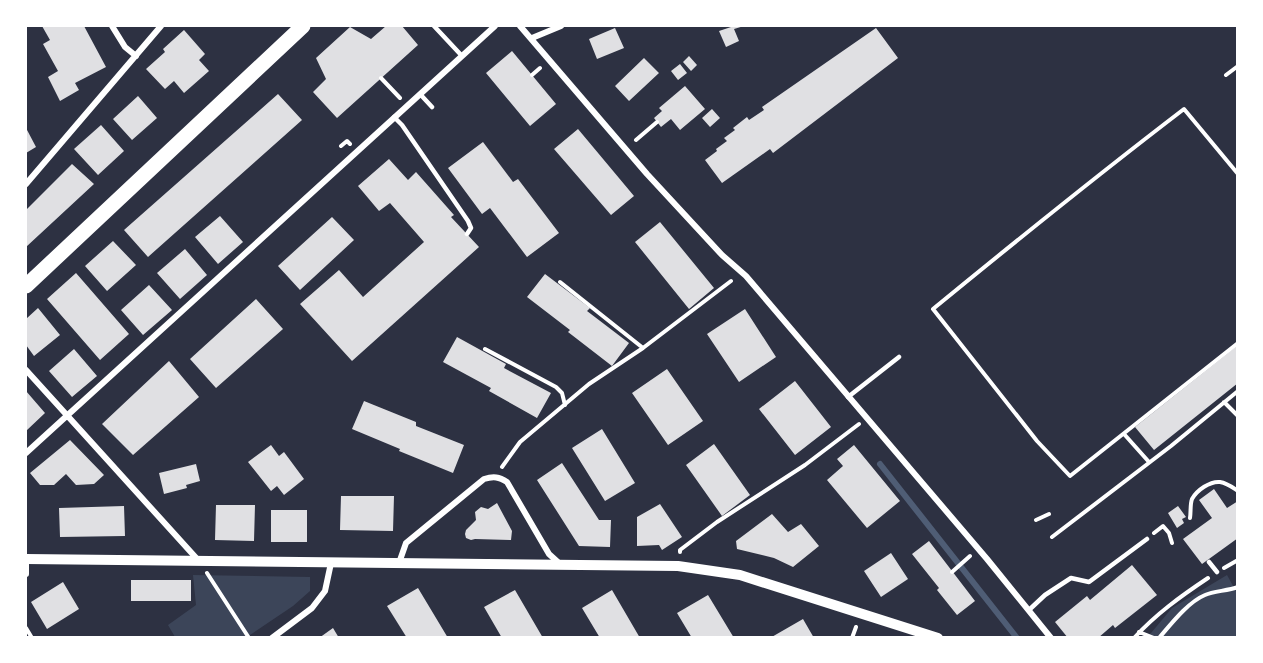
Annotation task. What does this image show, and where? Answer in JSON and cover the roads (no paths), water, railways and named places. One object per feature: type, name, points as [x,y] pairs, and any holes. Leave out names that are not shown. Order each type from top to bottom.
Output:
[{"type":"main road","points":[[26,286],[303,26]]},
{"type":"street","points":[[112,26],[125,47],[136,56]]},
{"type":"street","points":[[26,184],[161,26]]},
{"type":"street","points":[[26,453],[495,26]]},
{"type":"street","points":[[520,26],[647,174],[722,255],[746,276],[1051,638]]},
{"type":"street","points":[[532,38],[561,26]]},
{"type":"street","points":[[26,370],[198,560]]},
{"type":"street","points":[[399,564],[406,543],[484,479],[492,477],[500,477],[507,482],[549,554],[561,564]]},
{"type":"street","points":[[26,574],[26,559],[678,566],[740,575],[938,638]]},
{"type":"street","points":[[272,638],[312,608],[325,591],[331,563]]},
{"type":"lane","points":[[434,26],[462,56]]},
{"type":"lane","points":[[420,94],[432,106]]},
{"type":"lane","points":[[394,117],[402,125],[468,221],[471,228],[467,234]]},
{"type":"lane","points":[[848,397],[899,357]]},
{"type":"lane","points":[[1029,610],[1045,594],[1071,578],[1089,582],[1147,539]]},
{"type":"lane","points":[[1209,562],[1217,572]]},
{"type":"waterway","points":[[880,464],[1017,638]]}]
